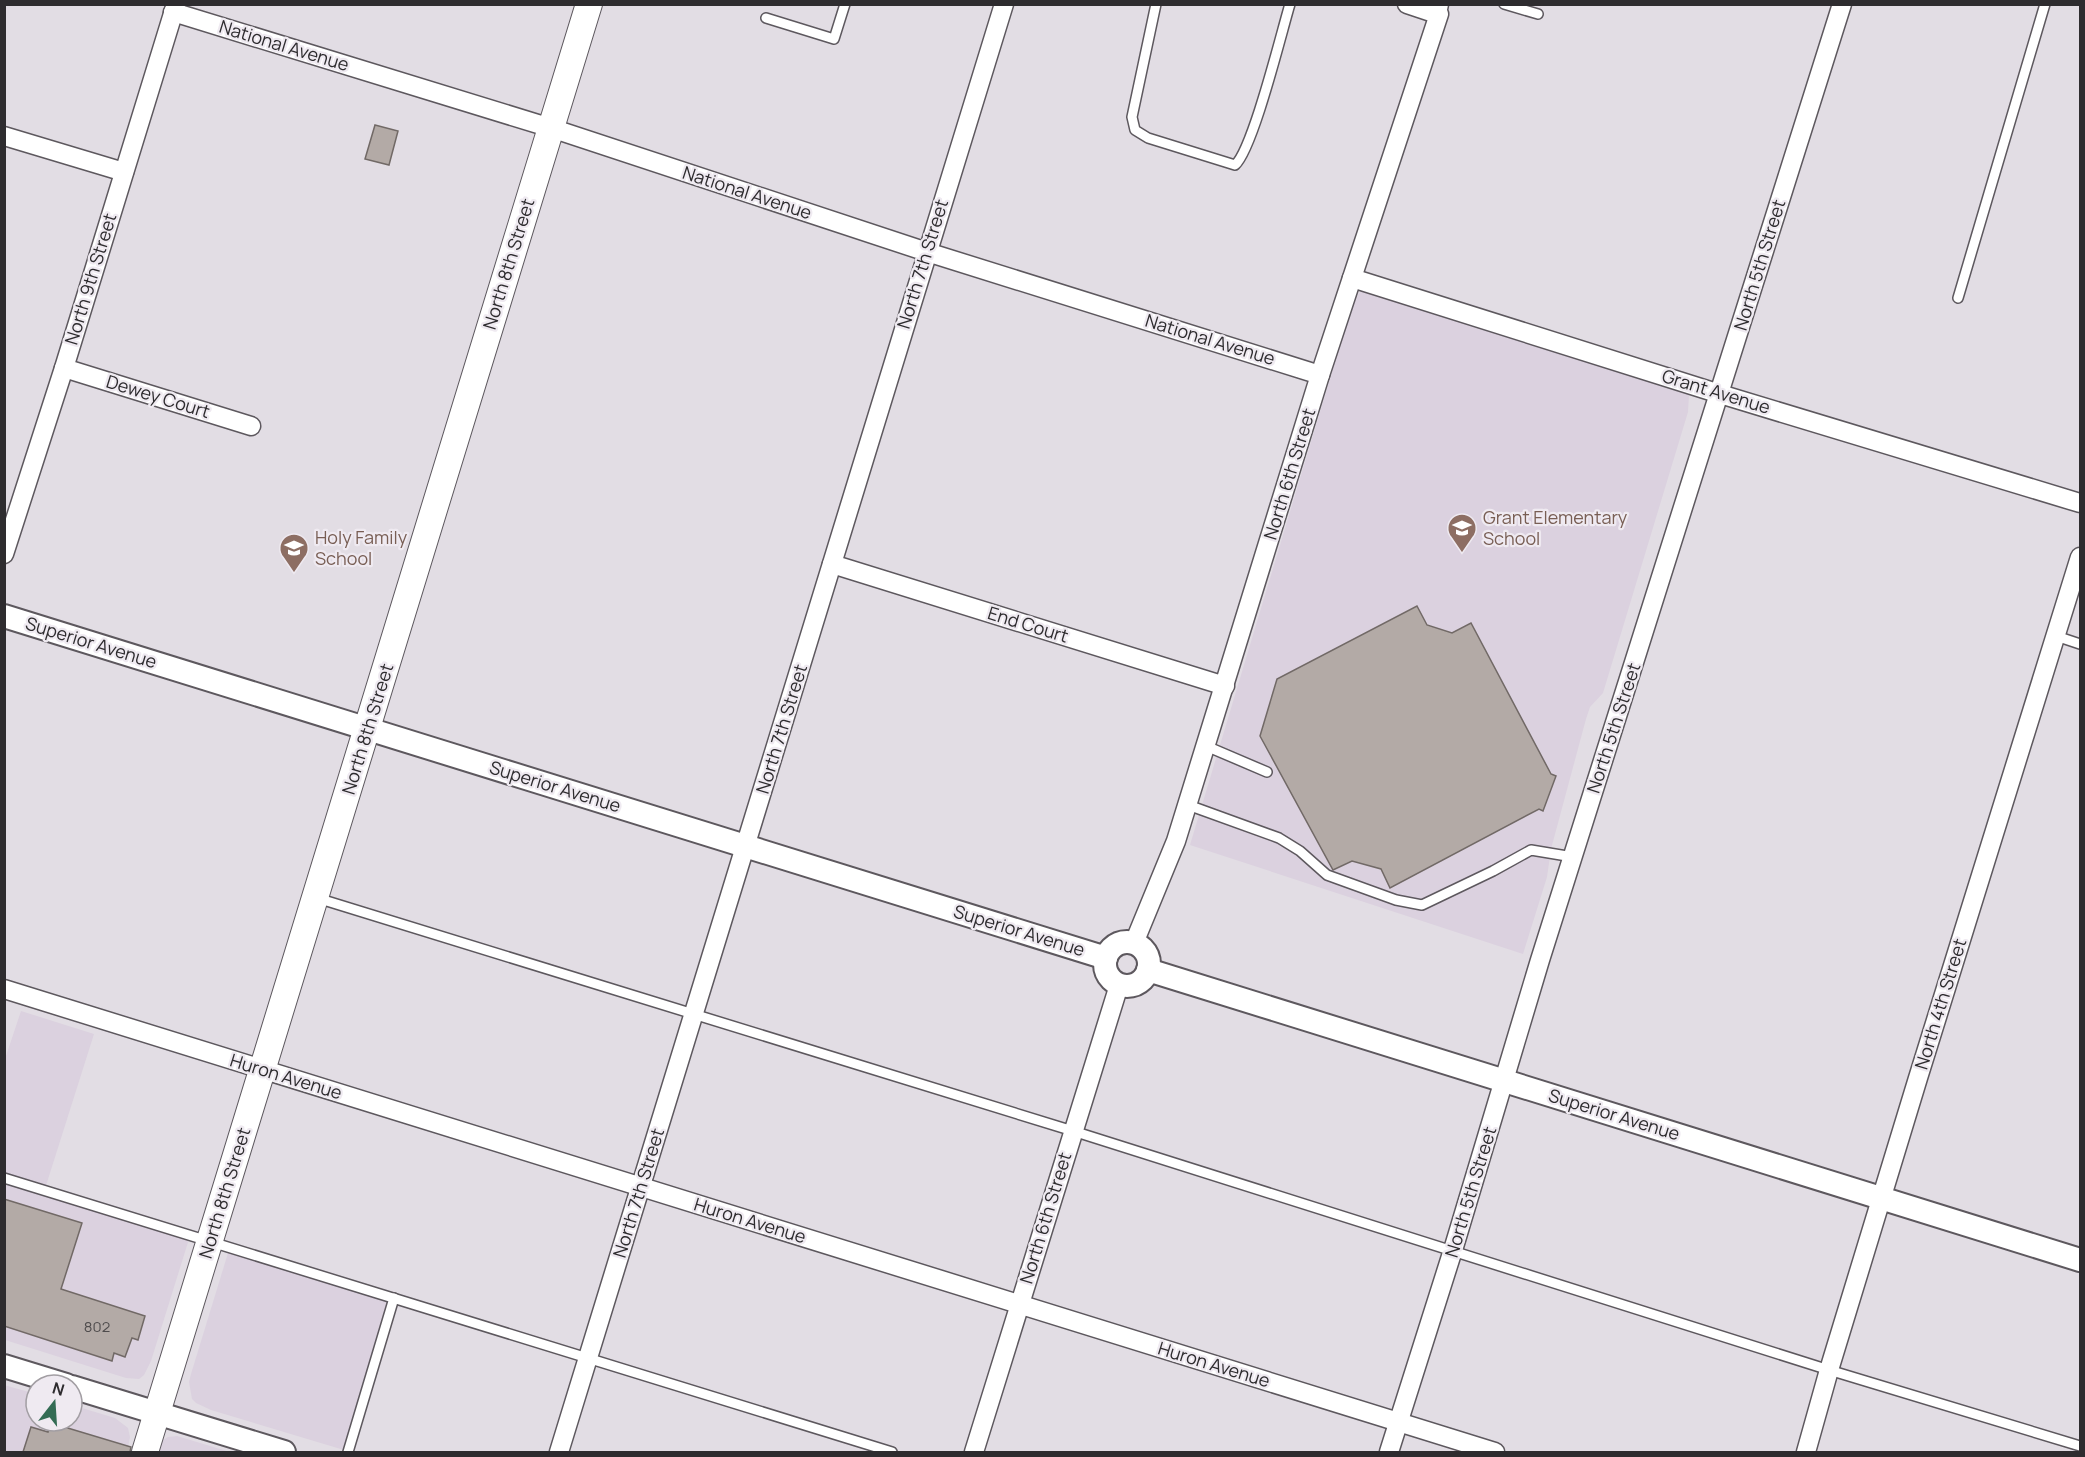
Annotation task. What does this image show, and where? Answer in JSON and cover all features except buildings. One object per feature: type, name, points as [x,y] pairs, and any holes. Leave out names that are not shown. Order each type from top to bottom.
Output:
[{"type":"main road","name":"North 8th Street","points":[[145,1452],[314,897],[369,729],[589,4]]},
{"type":"street","name":"North 7th Street","points":[[559,1452],[1004,4]]},
{"type":"street","points":[[1407,4],[1438,9]]},
{"type":"street","name":"North 5th Street","points":[[1389,1452],[1573,857],[1842,4]]},
{"type":"street","name":"National Avenue","points":[[174,8],[551,128],[927,252],[1320,375]]},
{"type":"street","name":"North 9th Street","points":[[4,554],[64,368],[174,8]]},
{"type":"street","name":"North 6th Street","points":[[1134,943],[1176,841],[1188,805],[1320,375],[1439,14],[1438,9]]},
{"type":"street","points":[[4,136],[124,172]]},
{"type":"street","name":"Grant Avenue","points":[[1352,278],[1720,394],[2080,503]]},
{"type":"street","name":"Dewey Court","points":[[64,368],[251,426]]},
{"type":"street","name":"North 4th Street","points":[[1806,1452],[1921,1067],[2080,557]]},
{"type":"street","name":"End Court","points":[[832,564],[1225,686]]},
{"type":"street","name":"Superior Avenue","points":[[4,616],[1106,958]]},
{"type":"street","points":[[1120,943],[1134,943],[1140,946],[1148,957],[1148,970],[1140,982],[1126,986],[1119,984],[1109,976],[1105,964],[1106,958],[1114,946],[1120,943]]},
{"type":"street","name":"Superior Avenue","points":[[1148,970],[2080,1260]]},
{"type":"street","name":"North 6th Street","points":[[974,1452],[1119,984]]},
{"type":"street","name":"Huron Avenue","points":[[4,989],[1495,1452]]},
{"type":"street","points":[[4,1366],[27,1373]]},
{"type":"street","points":[[84,1391],[284,1452]]},
{"type":"lane","points":[[766,18],[834,39],[845,4]]},
{"type":"lane","points":[[1156,4],[1132,117],[1135,130],[1148,138],[1235,165],[1242,157],[1251,135],[1290,4]]},
{"type":"lane","points":[[1504,4],[1538,14]]},
{"type":"lane","points":[[1958,298],[2045,4]]},
{"type":"lane","points":[[2056,636],[2080,644]]},
{"type":"lane","points":[[1206,746],[1267,772]]},
{"type":"lane","points":[[1188,805],[1279,838],[1300,850],[1327,875],[1396,900],[1422,905],[1531,850],[1573,857]]},
{"type":"lane","points":[[314,897],[1073,1131],[1829,1370],[2080,1446]]},
{"type":"lane","points":[[4,1178],[892,1452]]},
{"type":"lane","points":[[348,1452],[394,1298]]},
{"type":"shaded area","name":"Grant Elementary School","points":[[1364,290],[1684,390],[1689,395],[1688,412],[1603,693],[1590,707],[1586,719],[1551,849],[1547,877],[1523,954],[1190,845],[1350,312],[1359,293]]},
{"type":"shaded area","points":[[21,1011],[94,1034],[43,1195],[189,1239],[151,1361],[144,1375],[139,1379],[126,1378],[5,1340],[4,1062]]},
{"type":"shaded area","points":[[228,1253],[387,1301],[344,1450],[211,1410],[192,1399],[189,1382]]},
{"type":"shaded area","points":[[4,1385],[24,1391],[24,1433],[84,1433],[84,1409],[115,1418],[128,1428],[130,1437],[125,1452],[5,1452]]},
{"type":"shaded area","points":[[177,1436],[230,1452],[156,1452],[160,1442],[168,1437]]},
{"type":"place","name":"Grant Elementary School","points":[[1462,554]]},
{"type":"place","name":"Holy Family School","points":[[294,574]]}]
